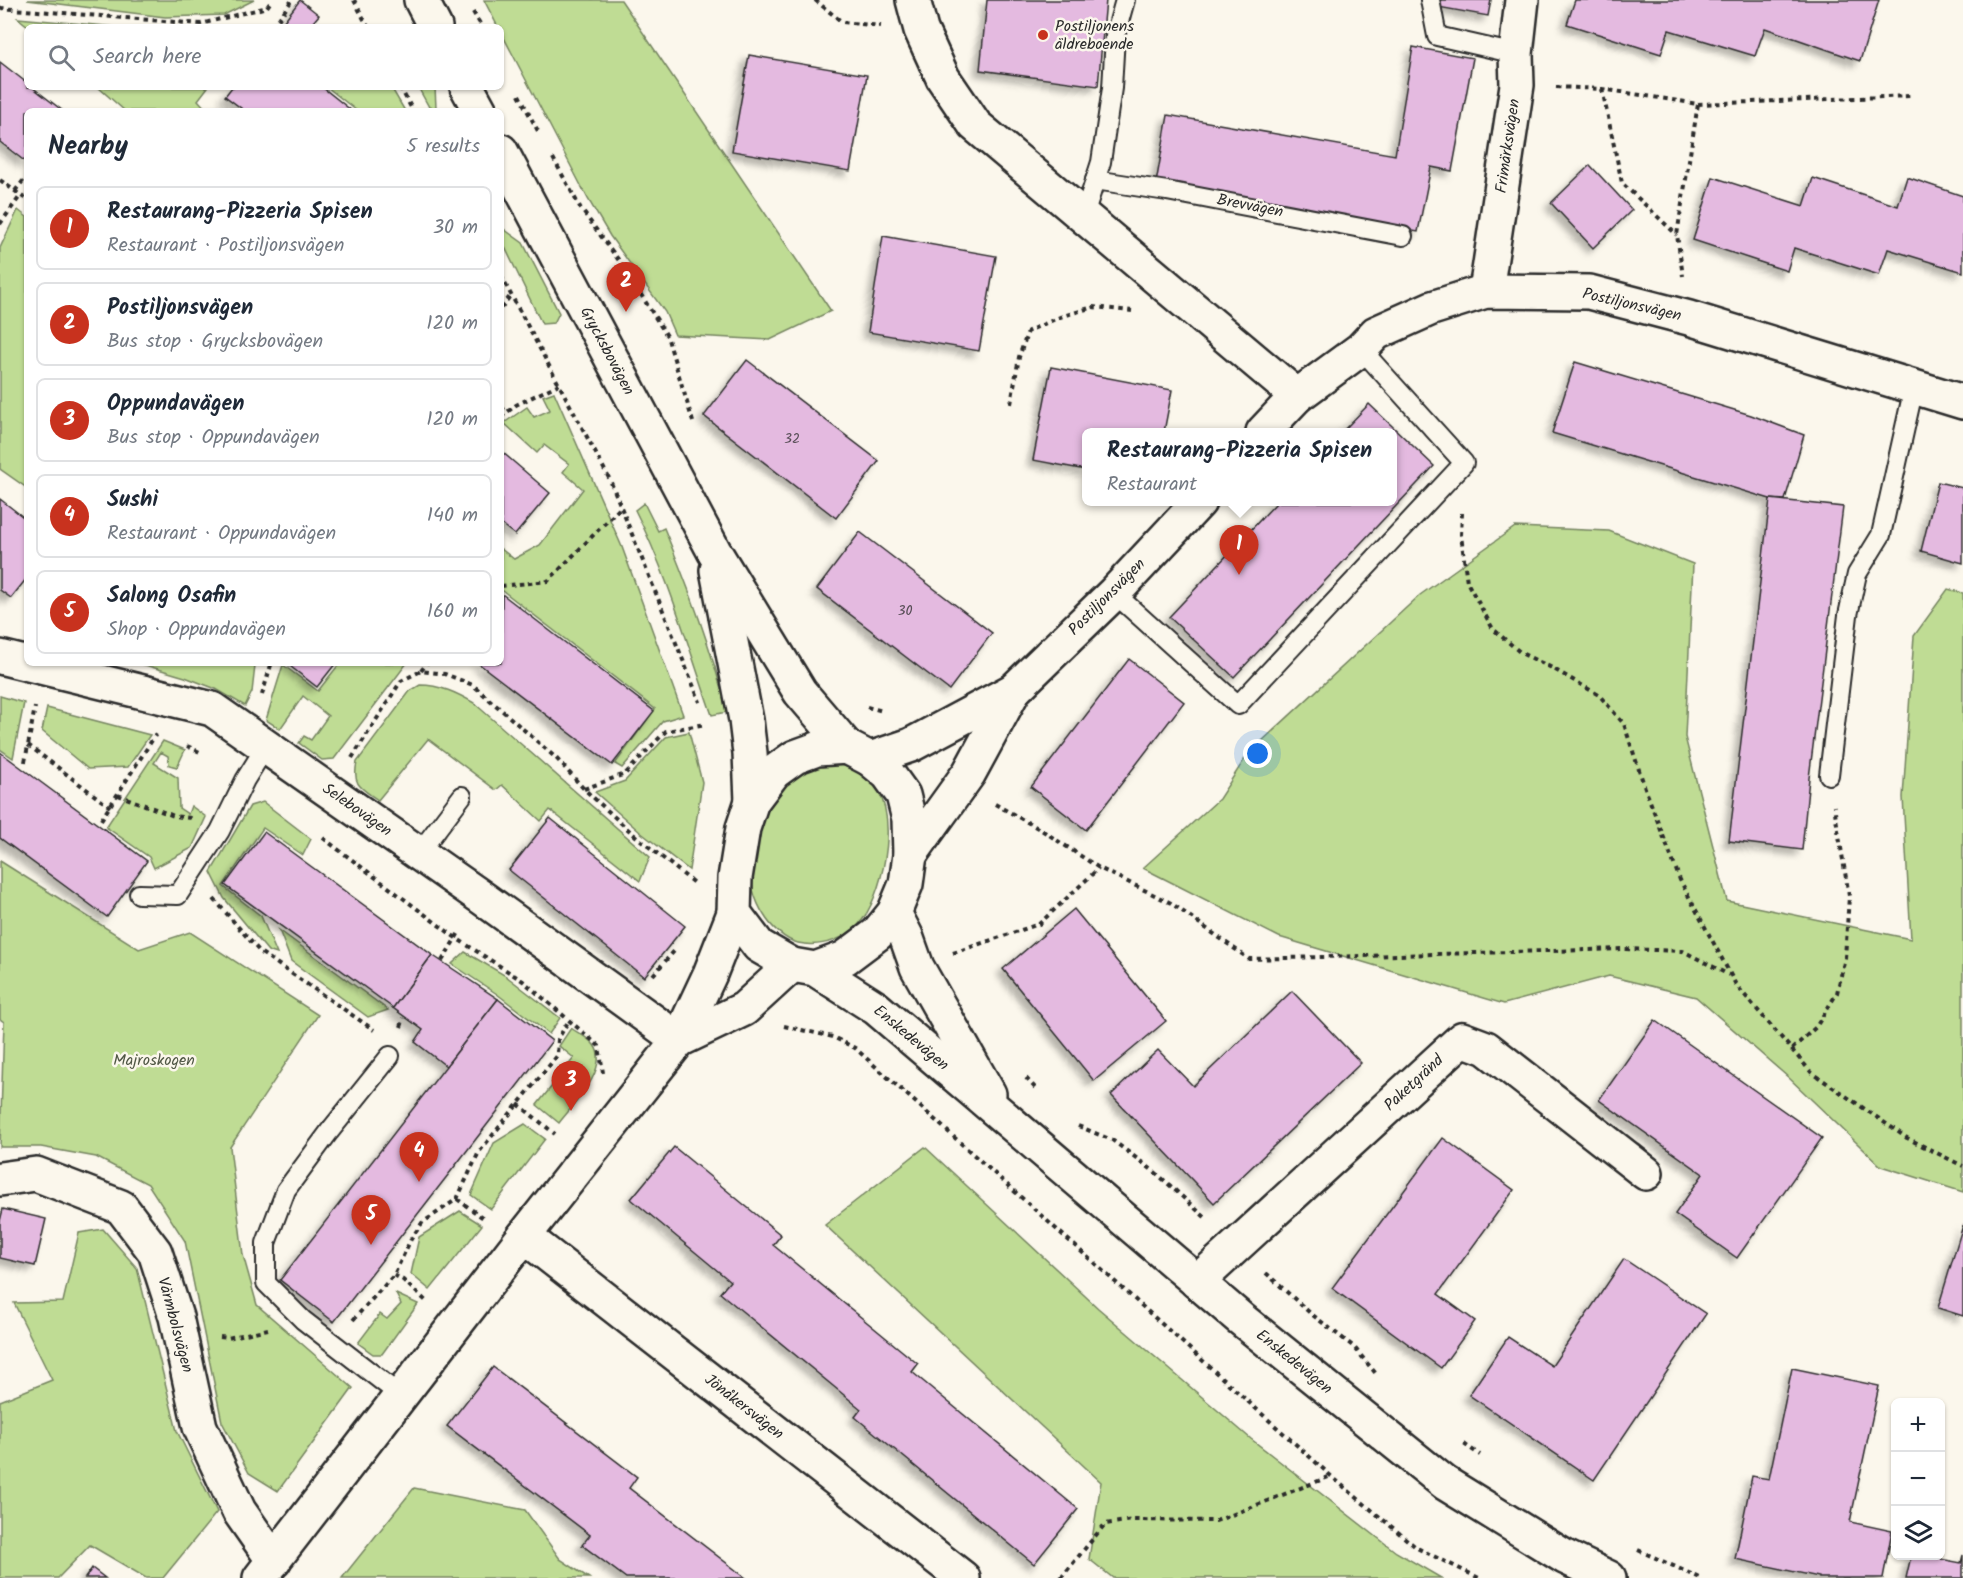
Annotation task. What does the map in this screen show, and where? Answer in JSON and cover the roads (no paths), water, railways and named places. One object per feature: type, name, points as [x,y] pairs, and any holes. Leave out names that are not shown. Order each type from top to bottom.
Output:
[{"type":"street","points":[[421,0],[433,24]]},
{"type":"street","name":"Frimärksvägen","points":[[1486,291],[1516,70],[1522,0]]},
{"type":"street","points":[[917,15],[943,78],[975,125],[1297,396]]},
{"type":"street","points":[[469,90],[478,108]]},
{"type":"street","name":"Grycksbovägen","points":[[504,157],[714,551],[800,692],[858,753]]},
{"type":"street","name":"Postiljonsvägen","points":[[1267,428],[1297,396],[1360,349],[1376,333],[1432,308],[1486,291],[1589,292],[1689,318],[1963,402]]},
{"type":"street","name":"Postiljonsvägen","points":[[858,753],[911,745],[1014,690],[1114,593],[1194,506]]},
{"type":"street","name":"Grycksbovägen","points":[[714,551],[746,720],[752,801]]},
{"type":"street","name":"Selebovägen","points":[[0,657],[24,663]]},
{"type":"street","name":"Selebovägen","points":[[34,666],[212,709],[419,853],[679,1040]]},
{"type":"street","name":"Postiljonsvägen","points":[[910,855],[969,773],[1014,690]]},
{"type":"street","points":[[267,1569],[524,1236],[679,1040],[710,974],[734,913],[735,878],[743,828],[752,801],[774,772],[795,757],[817,749],[858,753],[888,774],[903,795],[909,819],[910,855],[906,884],[894,912],[877,934],[845,958],[804,967],[744,1009],[679,1040]]},
{"type":"street","name":"Enskedevägen","points":[[894,912],[906,936],[917,967],[1001,1115]]},
{"type":"street","name":"Enskedevägen","points":[[734,913],[759,946],[804,967],[876,1008],[1197,1282],[1445,1483],[1565,1557],[1609,1578]]},
{"type":"street","name":"Paketgränd","points":[[1197,1282],[1462,1039],[1486,1048],[1646,1173]]},
{"type":"street","name":"Värmbolsvägen","points":[[0,1179],[36,1174],[120,1207],[155,1252],[176,1317],[200,1426],[267,1569]]},
{"type":"street","name":"Jönåkersvägen","points":[[524,1236],[963,1578]]},
{"type":"lane","points":[[1083,215],[1101,162],[1112,88],[1115,36],[1125,0]]},
{"type":"lane","points":[[1430,0],[1437,36],[1516,70]]},
{"type":"lane","name":"Brevvägen","points":[[1095,180],[1167,191],[1403,236]]},
{"type":"lane","points":[[1114,593],[1238,705],[1464,463],[1360,349]]},
{"type":"lane","points":[[1829,775],[1848,615],[1857,574],[1881,535],[1914,387]]},
{"type":"lane","points":[[139,894],[178,895],[220,831],[245,780],[266,746]]},
{"type":"lane","points":[[419,853],[462,796]]},
{"type":"lane","points":[[390,1056],[286,1190],[266,1243],[266,1283],[303,1320],[400,1396]]},
{"type":"place","name":"Postiljonens äldreboende","points":[[1043,35]]},
{"type":"place","name":"Postiljonsvägen","points":[[626,312]]},
{"type":"place","name":"Restaurang-Pizzeria Spisen","points":[[1239,575]]},
{"type":"place","name":"Oppundavägen","points":[[571,1111]]},
{"type":"place","name":"Sushi","points":[[419,1182]]},
{"type":"place","name":"Salong Osafin","points":[[371,1245]]},
{"type":"park label","name":"Majroskogen","points":[[154,1060]]}]
